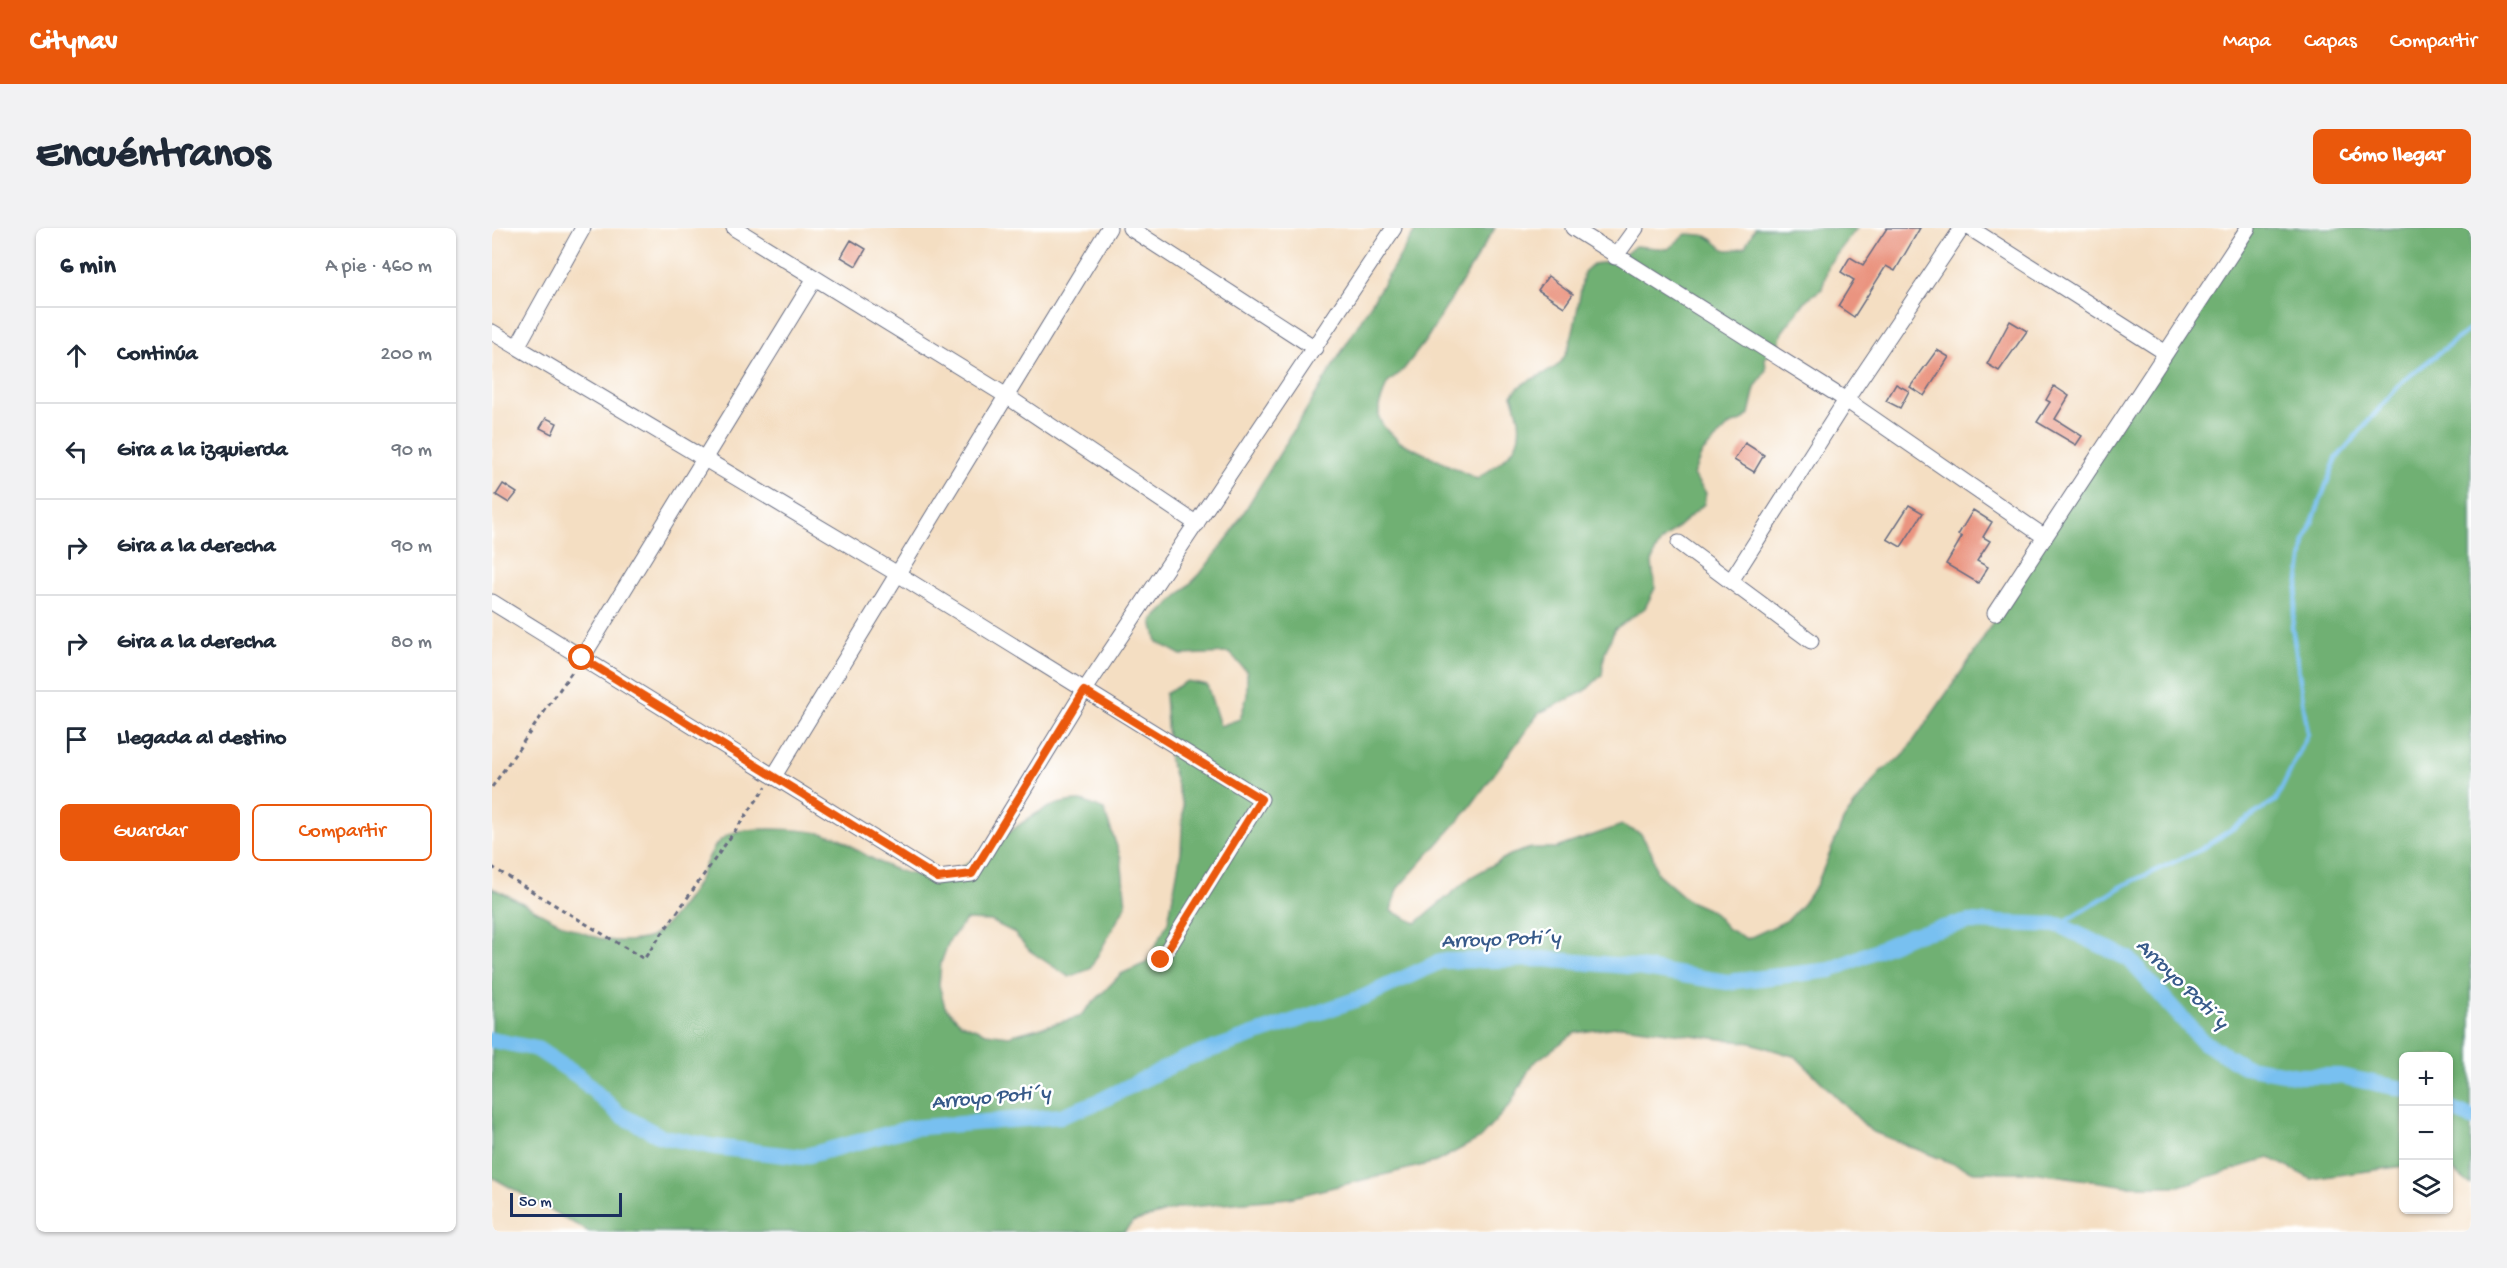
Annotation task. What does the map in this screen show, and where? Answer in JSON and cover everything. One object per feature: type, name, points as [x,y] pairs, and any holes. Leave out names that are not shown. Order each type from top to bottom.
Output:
[{"type":"street","points":[[517,347],[583,228]]},
{"type":"street","points":[[734,228],[1005,395],[1197,524]]},
{"type":"street","points":[[774,776],[1108,228]]},
{"type":"street","points":[[1130,228],[1315,348]]},
{"type":"street","points":[[492,602],[938,878],[972,874],[1084,691],[1394,228]]},
{"type":"street","points":[[1573,228],[1846,400],[2045,537]]},
{"type":"street","points":[[1616,257],[1636,228]]},
{"type":"street","points":[[1731,581],[1846,400],[1962,228]]},
{"type":"street","points":[[1970,228],[2166,353]]},
{"type":"street","points":[[1995,613],[2248,228]]},
{"type":"street","points":[[582,658],[815,278]]},
{"type":"street","points":[[492,332],[896,573],[1261,799],[1161,960]]},
{"type":"street","points":[[1679,543],[1811,641]]},
{"type":"path","points":[[492,787],[582,658]]},
{"type":"path","points":[[492,867],[644,959],[774,776]]},
{"type":"green space","points":[[1417,228],[1495,228],[1426,340],[1404,369],[1387,384],[1379,406],[1379,418],[1384,427],[1400,442],[1477,479],[1501,462],[1515,445],[1519,435],[1519,424],[1512,395],[1527,381],[1552,369],[1564,358],[1572,336],[1584,272],[1593,264],[1617,261],[1635,246],[1668,249],[1686,234],[1706,236],[1722,248],[1729,250],[1745,247],[1755,228],[1857,228],[1829,264],[1822,289],[1807,299],[1782,332],[1778,347],[1765,358],[1766,370],[1755,388],[1749,414],[1742,421],[1730,425],[1702,453],[1693,475],[1706,493],[1704,504],[1661,542],[1655,552],[1652,563],[1655,588],[1645,608],[1615,629],[1605,652],[1602,675],[1585,691],[1539,713],[1467,811],[1397,889],[1391,911],[1416,923],[1471,877],[1510,855],[1531,848],[1556,848],[1622,825],[1641,834],[1652,853],[1657,873],[1689,901],[1712,911],[1728,929],[1747,939],[1788,920],[1803,904],[1817,884],[1844,819],[1881,771],[1903,756],[1973,655],[2041,542],[2247,228],[2471,228],[2471,1185],[2453,1170],[2453,1052],[2399,1052],[2399,1167],[2311,1179],[2270,1158],[2179,1186],[2128,1186],[2032,1172],[1974,1172],[1871,1131],[1796,1057],[1751,1043],[1623,1026],[1575,1033],[1532,1064],[1510,1105],[1479,1139],[1436,1162],[1289,1198],[1179,1208],[1133,1222],[1124,1232],[589,1232],[492,1177],[492,888],[562,924],[592,936],[611,941],[638,940],[654,935],[667,923],[696,885],[711,852],[729,834],[761,829],[786,829],[834,836],[887,866],[908,873],[930,876],[959,868],[976,858],[1042,810],[1060,803],[1082,801],[1104,810],[1121,858],[1126,905],[1090,969],[1069,977],[1030,951],[1013,932],[991,921],[966,920],[949,941],[941,963],[939,985],[945,1007],[961,1023],[986,1033],[1009,1036],[1079,1017],[1121,974],[1146,963],[1168,922],[1181,852],[1183,806],[1169,758],[1165,694],[1187,681],[1207,685],[1220,726],[1240,719],[1247,696],[1247,672],[1230,653],[1181,655],[1157,642],[1152,621],[1200,574],[1230,535]]},
{"type":"building","points":[[1887,228],[1920,228],[1895,271],[1886,266],[1854,317],[1838,306],[1854,280],[1841,272],[1850,257],[1863,265]]},
{"type":"building","points":[[851,240],[866,249],[856,266],[841,257]]},
{"type":"building","points":[[1548,276],[1573,294],[1564,307],[1538,290]]},
{"type":"building","points":[[2010,321],[2027,331],[1999,371],[1987,364]]},
{"type":"building","points":[[1937,350],[1949,357],[1924,396],[1910,387]]},
{"type":"building","points":[[1896,384],[1909,391],[1900,408],[1886,401]]},
{"type":"building","points":[[2054,386],[2069,396],[2055,419],[2082,436],[2076,445],[2037,422],[2050,402],[2046,400]]},
{"type":"building","points":[[546,418],[557,423],[552,434],[540,428]]},
{"type":"building","points":[[1745,443],[1764,455],[1754,472],[1734,460]]},
{"type":"building","points":[[503,484],[517,493],[509,503],[496,495]]},
{"type":"building","points":[[1909,505],[1923,513],[1901,547],[1887,539]]},
{"type":"building","points":[[1973,510],[1992,522],[1983,537],[1990,541],[1977,561],[1988,567],[1978,583],[1946,564],[1962,537],[1958,535]]},
{"type":"waterway","points":[[2059,925],[2124,885],[2200,850],[2276,800],[2308,734],[2292,626],[2305,541],[2336,459],[2403,381],[2471,328]]},
{"type":"waterway","name":"Arroyo Poti´y","points":[[492,1040],[537,1049],[578,1076],[619,1114],[660,1136],[715,1147],[802,1157],[910,1128],[1061,1116],[1098,1102],[1184,1059],[1364,997],[1441,961],[1544,959],[1626,966],[1727,982],[1831,970],[1912,935],[1968,922],[2059,925],[2129,959],[2203,1042],[2244,1066],[2299,1076],[2340,1076],[2399,1088]]},
{"type":"waterway","name":"Arroyo Poti´y","points":[[2453,1110],[2471,1118]]},
{"type":"route","points":[[582,658],[938,878],[972,874],[1037,764],[1084,691],[1261,799],[1161,960]]}]
